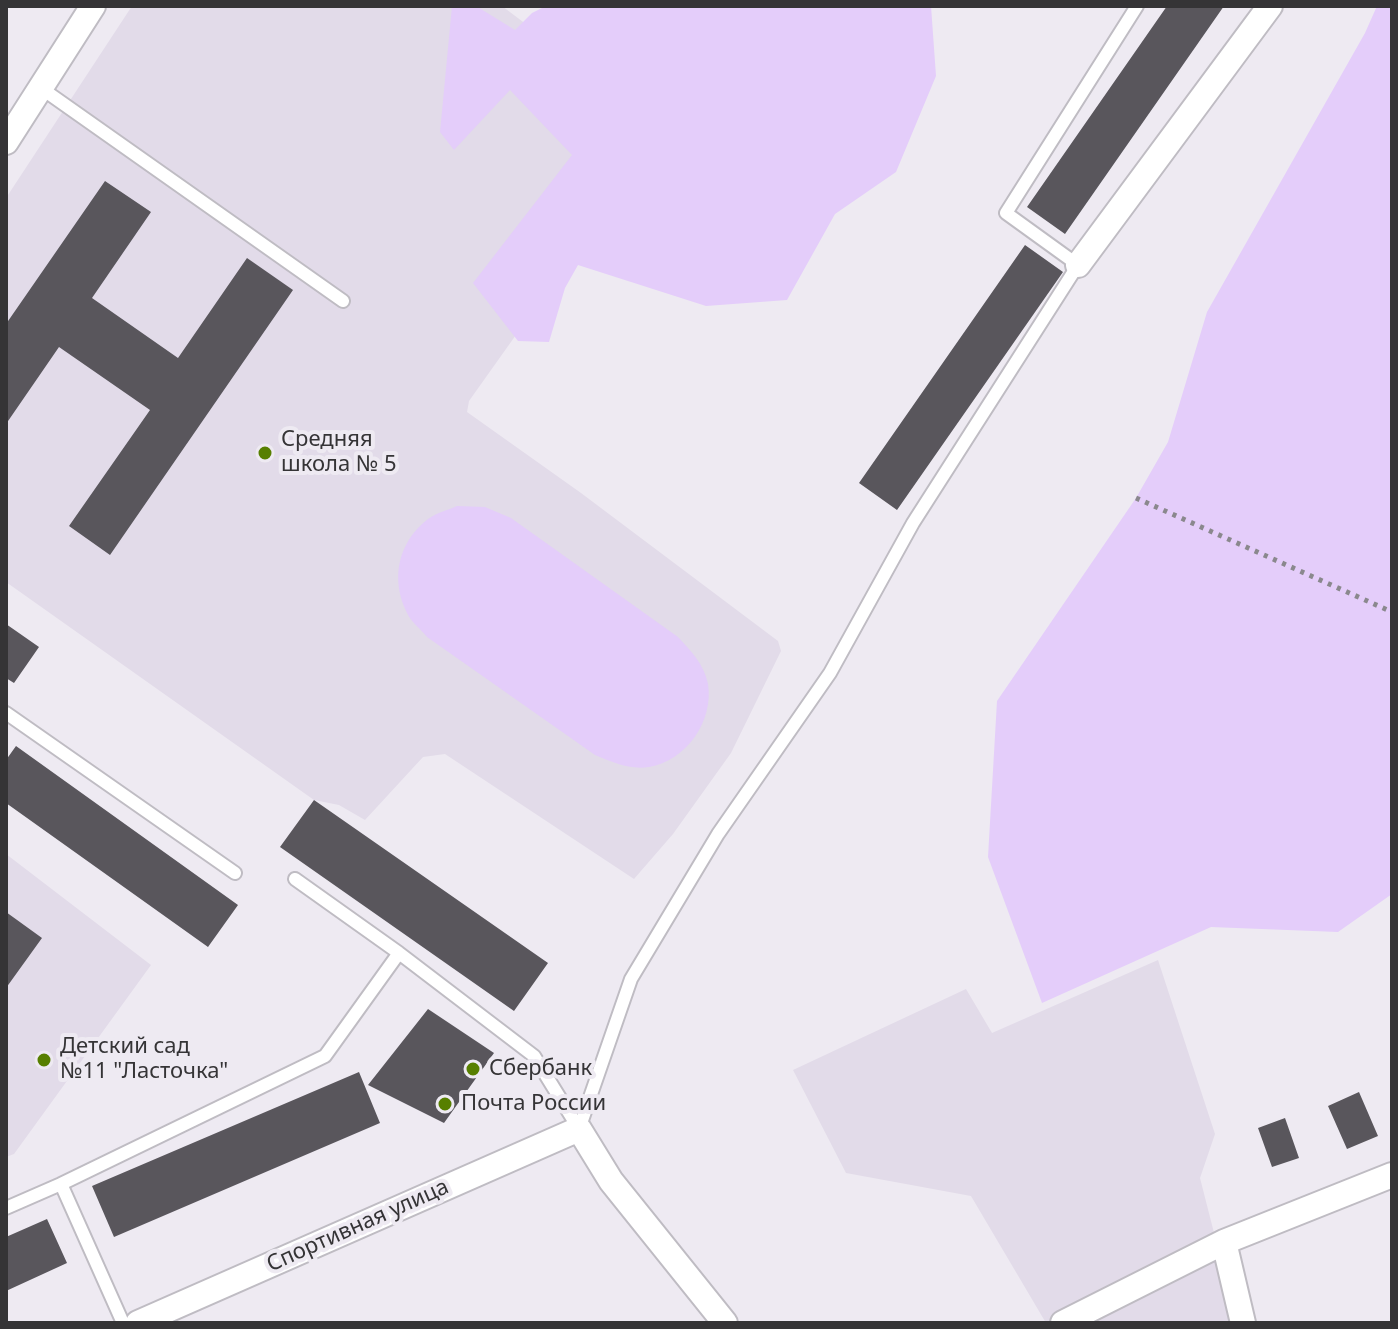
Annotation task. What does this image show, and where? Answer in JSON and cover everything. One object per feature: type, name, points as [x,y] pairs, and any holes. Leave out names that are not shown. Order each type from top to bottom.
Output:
[{"type":"street","points":[[6,142],[93,6]]},
{"type":"street","points":[[1078,265],[1270,6]]},
{"type":"street","points":[[579,1129],[611,1181],[725,1323]]},
{"type":"street","name":"Спортивная улица","points":[[138,1323],[579,1129]]},
{"type":"street","points":[[1063,1323],[1224,1242],[1392,1175]]},
{"type":"street","points":[[1224,1242],[1243,1323]]},
{"type":"lane","points":[[579,1129],[631,979],[718,834],[830,673],[913,523],[1078,265],[1006,213],[1137,6]]},
{"type":"lane","points":[[41,88],[343,301]]},
{"type":"lane","points":[[6,713],[235,873]]},
{"type":"lane","points":[[295,879],[399,953],[534,1056],[579,1129]]},
{"type":"lane","points":[[6,1208],[325,1056],[399,953]]},
{"type":"lane","points":[[61,1184],[123,1323]]},
{"type":"path","points":[[1136,498],[1392,612]]},
{"type":"shaded area","name":"Средняя школа № 5","points":[[132,6],[502,6],[663,128],[469,401],[467,412],[778,641],[781,651],[731,753],[673,834],[634,879],[445,754],[423,757],[365,820],[339,805],[314,800],[6,582],[6,198]]},
{"type":"shaded area","points":[[452,6],[476,6],[515,30],[532,13],[546,6],[931,6],[936,76],[896,172],[835,214],[787,300],[706,306],[578,265],[565,288],[549,342],[518,341],[473,283],[572,155],[510,90],[454,150],[440,132]]},
{"type":"shaded area","points":[[1377,6],[1392,6],[1392,894],[1338,932],[1211,927],[1042,1003],[988,857],[997,701],[1136,498],[1168,442],[1207,312],[1365,33]]},
{"type":"shaded area","points":[[457,506],[485,507],[511,518],[678,637],[700,664],[708,684],[707,712],[686,748],[662,763],[642,768],[621,765],[595,755],[427,637],[409,616],[402,600],[398,574],[400,562],[418,528],[431,517]]},
{"type":"shaded area","name":"Детский сад №11 \"Ласточка\"","points":[[6,854],[151,965],[14,1154],[6,1157]]},
{"type":"shaded area","points":[[1158,960],[1215,1134],[1200,1178],[1237,1323],[1046,1323],[971,1196],[846,1173],[793,1070],[966,989],[992,1033]]},
{"type":"building","points":[[1167,6],[1224,6],[1065,234],[1027,207]]},
{"type":"building","points":[[105,181],[151,212],[92,298],[178,358],[247,258],[293,290],[110,555],[69,526],[150,410],[59,347],[6,424],[6,324]]},
{"type":"building","points":[[1025,245],[1063,272],[897,510],[859,483]]},
{"type":"building","points":[[6,624],[39,647],[14,683],[6,678]]},
{"type":"building","points":[[16,746],[238,905],[208,947],[6,803],[6,760]]},
{"type":"building","points":[[314,800],[548,963],[514,1011],[280,847]]},
{"type":"building","points":[[6,912],[42,938],[6,988]]},
{"type":"building","points":[[428,1009],[494,1053],[444,1123],[368,1085]]},
{"type":"building","points":[[359,1072],[380,1123],[114,1237],[92,1186]]},
{"type":"building","points":[[1359,1092],[1378,1136],[1347,1149],[1328,1106]]},
{"type":"building","points":[[1285,1118],[1299,1158],[1272,1167],[1258,1128]]},
{"type":"building","points":[[47,1219],[67,1263],[6,1291],[6,1237]]},
{"type":"place","name":"Средняя школа № 5","points":[[265,453]]},
{"type":"place","name":"Детский сад №11 \"Ласточка\"","points":[[44,1060]]},
{"type":"place","name":"Сбербанк","points":[[473,1069]]},
{"type":"place","name":"Почта России","points":[[445,1104]]}]
